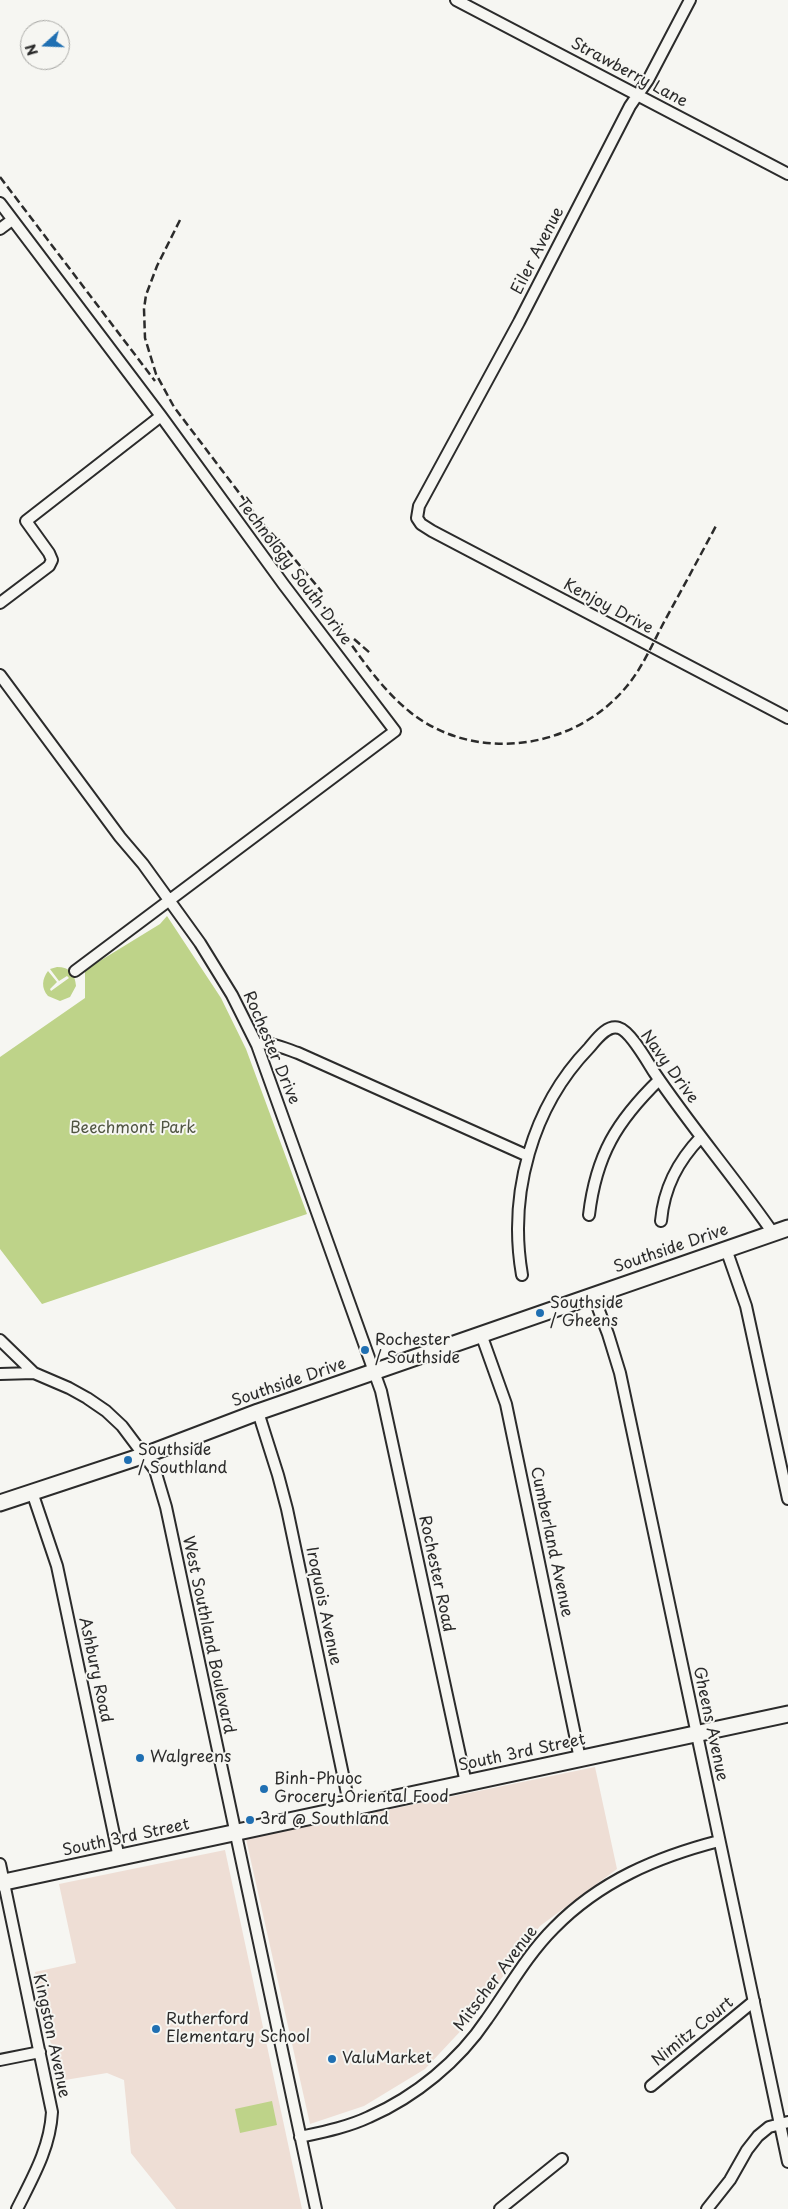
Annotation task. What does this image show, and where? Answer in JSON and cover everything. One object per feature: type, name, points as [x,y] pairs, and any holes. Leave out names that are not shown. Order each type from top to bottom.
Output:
[{"type":"main road","name":"Southside Drive","points":[[0,1503],[145,1454],[258,1412],[788,1228]]},
{"type":"main road","name":"South 3rd Street","points":[[2,1883],[788,1714]]},
{"type":"street","name":"Strawberry Lane","points":[[456,0],[788,174]]},
{"type":"street","name":"Eiler Avenue","points":[[417,518],[419,506],[522,316],[630,106],[648,80],[690,0]]},
{"type":"street","name":"Technology South Drive","points":[[0,204],[161,416],[284,585],[395,731],[169,902]]},
{"type":"street","points":[[0,229],[12,220]]},
{"type":"street","points":[[0,603],[49,566],[52,560],[26,520],[161,416]]},
{"type":"street","name":"Kenjoy Drive","points":[[417,518],[421,524],[432,531],[788,718]]},
{"type":"street","name":"Rochester Drive","points":[[0,676],[125,844],[143,864],[216,967],[257,1045],[373,1372]]},
{"type":"street","points":[[75,971],[169,902]]},
{"type":"street","name":"Navy Drive","points":[[522,1275],[517,1230],[521,1184],[528,1156],[542,1119],[567,1074],[605,1031],[616,1027],[622,1028],[634,1042],[701,1138],[773,1233]]},
{"type":"street","points":[[257,1045],[261,1043],[298,1053],[528,1156]]},
{"type":"street","points":[[589,1214],[591,1195],[599,1167],[617,1127],[634,1104],[659,1080]]},
{"type":"street","points":[[661,1221],[670,1182],[686,1153],[701,1138]]},
{"type":"street","points":[[726,1249],[746,1306],[788,1499]]},
{"type":"street","name":"Gheens Avenue","points":[[593,1295],[620,1373],[754,2002],[784,2123],[788,2162]]},
{"type":"street","name":"Cumberland Avenue","points":[[482,1334],[506,1404],[580,1759]]},
{"type":"street","name":"West Southland Boulevard","points":[[2,1342],[34,1374],[69,1388],[106,1411],[127,1432],[155,1470],[166,1507],[316,2209]]},
{"type":"street","name":"Rochester Road","points":[[373,1372],[381,1391],[466,1783]]},
{"type":"street","points":[[0,1374],[34,1374]]},
{"type":"street","name":"Iroquois Avenue","points":[[258,1412],[287,1509],[350,1808]]},
{"type":"street","name":"Ashbury Road","points":[[32,1492],[58,1566],[120,1858]]},
{"type":"street","name":"Mitscher Avenue","points":[[300,2137],[368,2118],[415,2091],[443,2068],[473,2038],[487,2020],[520,1967],[542,1940],[594,1893],[634,1870],[688,1849],[719,1841]]},
{"type":"street","name":"Kingston Avenue","points":[[0,1864],[2,1883],[50,2096],[51,2128],[42,2159],[17,2209]]},
{"type":"street","name":"Nimitz Court","points":[[651,2086],[754,2002]]},
{"type":"street","points":[[0,2060],[40,2052]]},
{"type":"street","points":[[706,2209],[730,2180],[747,2150],[758,2136],[769,2127],[784,2123]]},
{"type":"street","points":[[500,2209],[562,2159]]},
{"type":"shaded area","points":[[595,1767],[617,1869],[540,1926],[469,2022],[425,2069],[364,2106],[310,2124],[246,1839]]},
{"type":"shaded area","name":"Rutherford Elementary School","points":[[225,1850],[302,2209],[176,2209],[131,2153],[124,2080],[107,2073],[59,2081],[35,1972],[76,1963],[59,1884]]},
{"type":"green space","name":"Beechmont Park","points":[[167,916],[221,998],[246,1049],[307,1214],[42,1304],[0,1249],[0,1057],[85,998],[85,970],[160,924]]},
{"type":"green space","points":[[57,967],[65,968],[71,972],[76,986],[70,997],[60,1001],[48,996],[43,987],[44,977],[48,971],[57,982],[50,989],[51,991],[69,978],[67,976],[59,981],[50,969]]},
{"type":"green space","points":[[272,2101],[277,2125],[240,2133],[235,2109]]},
{"type":"railway","points":[[0,177],[155,381]]},
{"type":"railway","points":[[180,220],[157,266],[146,295],[144,309],[145,338],[156,374],[174,407],[262,523],[322,592]]},
{"type":"railway","points":[[324,607],[375,676],[397,701],[410,712],[436,728],[464,739],[494,744],[523,743],[553,736],[580,724],[605,708],[627,686],[646,656],[717,524]]},
{"type":"railway","points":[[354,639],[370,653]]},
{"type":"place","name":"Southside / Gheens","points":[[540,1313]]},
{"type":"place","name":"Rochester / Southside","points":[[365,1350]]},
{"type":"place","name":"Southside / Southland","points":[[128,1460]]},
{"type":"place","name":"Walgreens","points":[[140,1758]]},
{"type":"place","name":"Binh-Phuoc Grocery-Oriental Food","points":[[264,1789]]},
{"type":"place","name":"3rd @ Southland","points":[[250,1820]]},
{"type":"place","name":"Rutherford Elementary School","points":[[156,2029]]},
{"type":"place","name":"ValuMarket","points":[[332,2059]]}]
